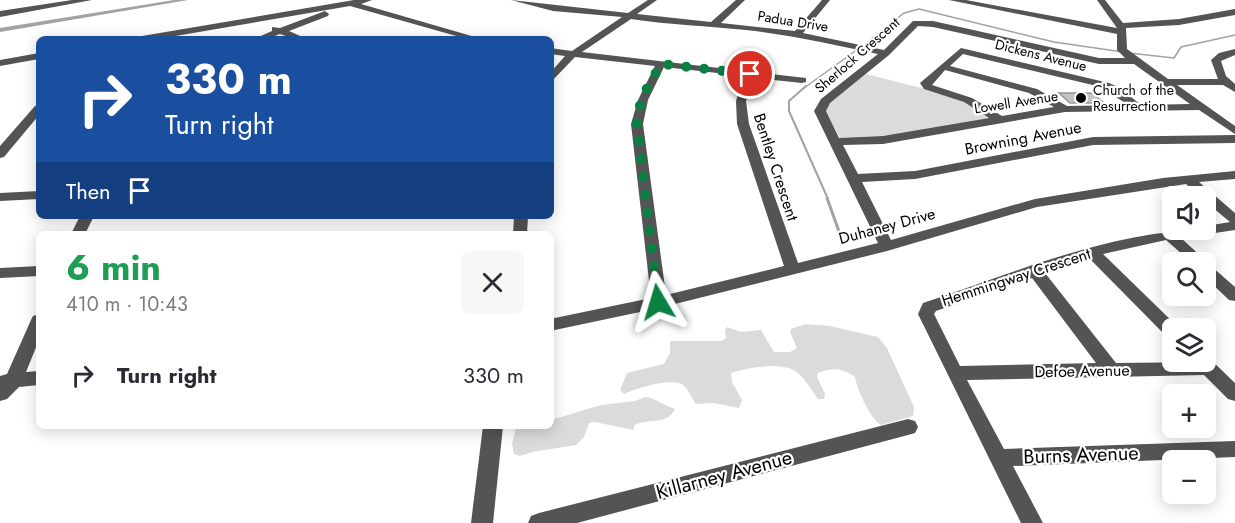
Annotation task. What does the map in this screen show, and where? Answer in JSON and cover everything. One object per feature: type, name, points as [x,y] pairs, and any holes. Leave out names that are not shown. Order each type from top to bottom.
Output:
[{"type":"street","points":[[0,14],[88,0]]},
{"type":"street","points":[[265,36],[368,0]]},
{"type":"street","name":"Padua Drive","points":[[515,0],[553,8],[667,22],[714,24],[797,34],[886,53]]},
{"type":"street","points":[[553,8],[566,0]]},
{"type":"street","points":[[554,76],[575,53],[653,0]]},
{"type":"street","points":[[714,24],[741,0]]},
{"type":"street","points":[[797,34],[826,0]]},
{"type":"street","points":[[953,0],[1121,29],[1235,12]]},
{"type":"street","points":[[1101,0],[1121,29],[1127,55],[1235,131]]},
{"type":"street","points":[[159,36],[322,7],[353,4],[466,36]]},
{"type":"street","points":[[253,19],[294,36]]},
{"type":"street","name":"Sherlock Crescent","points":[[888,246],[820,111],[822,105],[886,53],[916,23],[1099,61],[1127,55]]},
{"type":"street","points":[[167,36],[171,34]]},
{"type":"street","points":[[554,51],[666,62],[802,80]]},
{"type":"street","name":"Dickens Avenue","points":[[944,67],[961,51],[965,51],[1105,85],[1139,108]]},
{"type":"street","points":[[1223,82],[1216,60],[1222,55],[1234,53]]},
{"type":"street","points":[[0,63],[36,57]]},
{"type":"street","points":[[658,302],[637,124],[639,108],[647,88],[666,62]]},
{"type":"street","points":[[998,119],[968,100],[925,85],[944,67],[1033,91],[1065,109]]},
{"type":"street","name":"Bentley Crescent","points":[[750,74],[741,101],[743,124],[793,269]]},
{"type":"street","points":[[1165,82],[1223,82],[1235,89]]},
{"type":"street","name":"Lowell Avenue","points":[[837,142],[883,140],[1065,109],[1202,107]]},
{"type":"street","points":[[0,154],[36,112]]},
{"type":"street","name":"Browning Avenue","points":[[853,178],[915,175],[1093,141],[1235,139]]},
{"type":"street","name":"Duhaney Drive","points":[[554,324],[658,302],[888,246],[1035,203],[1081,194],[1235,175]]},
{"type":"street","points":[[1189,180],[1235,220]]},
{"type":"street","points":[[0,197],[36,195]]},
{"type":"street","name":"Hemmingway Crescent","points":[[1216,229],[1235,226]]},
{"type":"street","name":"Hemmingway Crescent","points":[[1032,523],[955,373],[927,314],[929,307],[1092,252],[1162,237]]},
{"type":"street","points":[[1175,240],[1188,252]]},
{"type":"street","points":[[1092,252],[1162,322]]},
{"type":"street","points":[[1034,270],[1110,370]]},
{"type":"street","points":[[0,273],[36,271]]},
{"type":"street","points":[[1216,278],[1235,296]]},
{"type":"street","points":[[0,394],[36,326]]},
{"type":"street","name":"Defoe Avenue","points":[[955,373],[1162,367]]},
{"type":"street","points":[[1212,372],[1235,394]]},
{"type":"street","points":[[7,381],[36,378]]},
{"type":"street","name":"Killarney Avenue","points":[[539,523],[908,427]]},
{"type":"street","points":[[482,523],[493,429]]},
{"type":"street","name":"Burns Avenue","points":[[998,458],[1235,449]]},
{"type":"shaded area","points":[[866,74],[957,97],[988,118],[897,135],[840,138],[826,112],[827,105]]},
{"type":"shaded area","points":[[805,324],[830,326],[878,337],[887,348],[914,407],[913,416],[881,425],[865,403],[855,377],[837,369],[818,373],[817,377],[825,394],[824,399],[818,399],[800,375],[793,370],[779,366],[745,369],[731,373],[732,382],[742,400],[739,408],[714,403],[696,404],[684,386],[677,382],[653,384],[624,394],[620,390],[627,373],[664,364],[670,353],[670,341],[722,341],[726,338],[727,327],[741,332],[761,330],[774,352],[790,352],[797,348],[790,332],[791,329]]},
{"type":"shaded area","points":[[645,397],[652,398],[675,409],[667,418],[640,423],[635,425],[633,430],[595,422],[589,423],[584,437],[576,445],[520,456],[514,454],[512,444],[516,429],[554,429],[554,419],[601,405],[635,401]]},
{"type":"building","name":"Church of the Resurrection","points":[[1059,93],[1092,93],[1104,103],[1070,103]]},
{"type":"waterway","points":[[0,30],[185,0]]},
{"type":"waterway","points":[[865,44],[904,13],[919,9],[1054,42],[1123,52]]},
{"type":"waterway","points":[[1129,53],[1174,58],[1181,47],[1235,35]]},
{"type":"waterway","points":[[804,88],[858,49]]},
{"type":"waterway","points":[[806,86],[789,101],[789,111],[828,199]]},
{"type":"waterway","points":[[827,198],[841,237]]},
{"type":"place","name":"Church of the Resurrection","points":[[1081,98]]},
{"type":"route","points":[[658,302],[637,124],[639,108],[647,88],[661,64],[750,74]]}]
